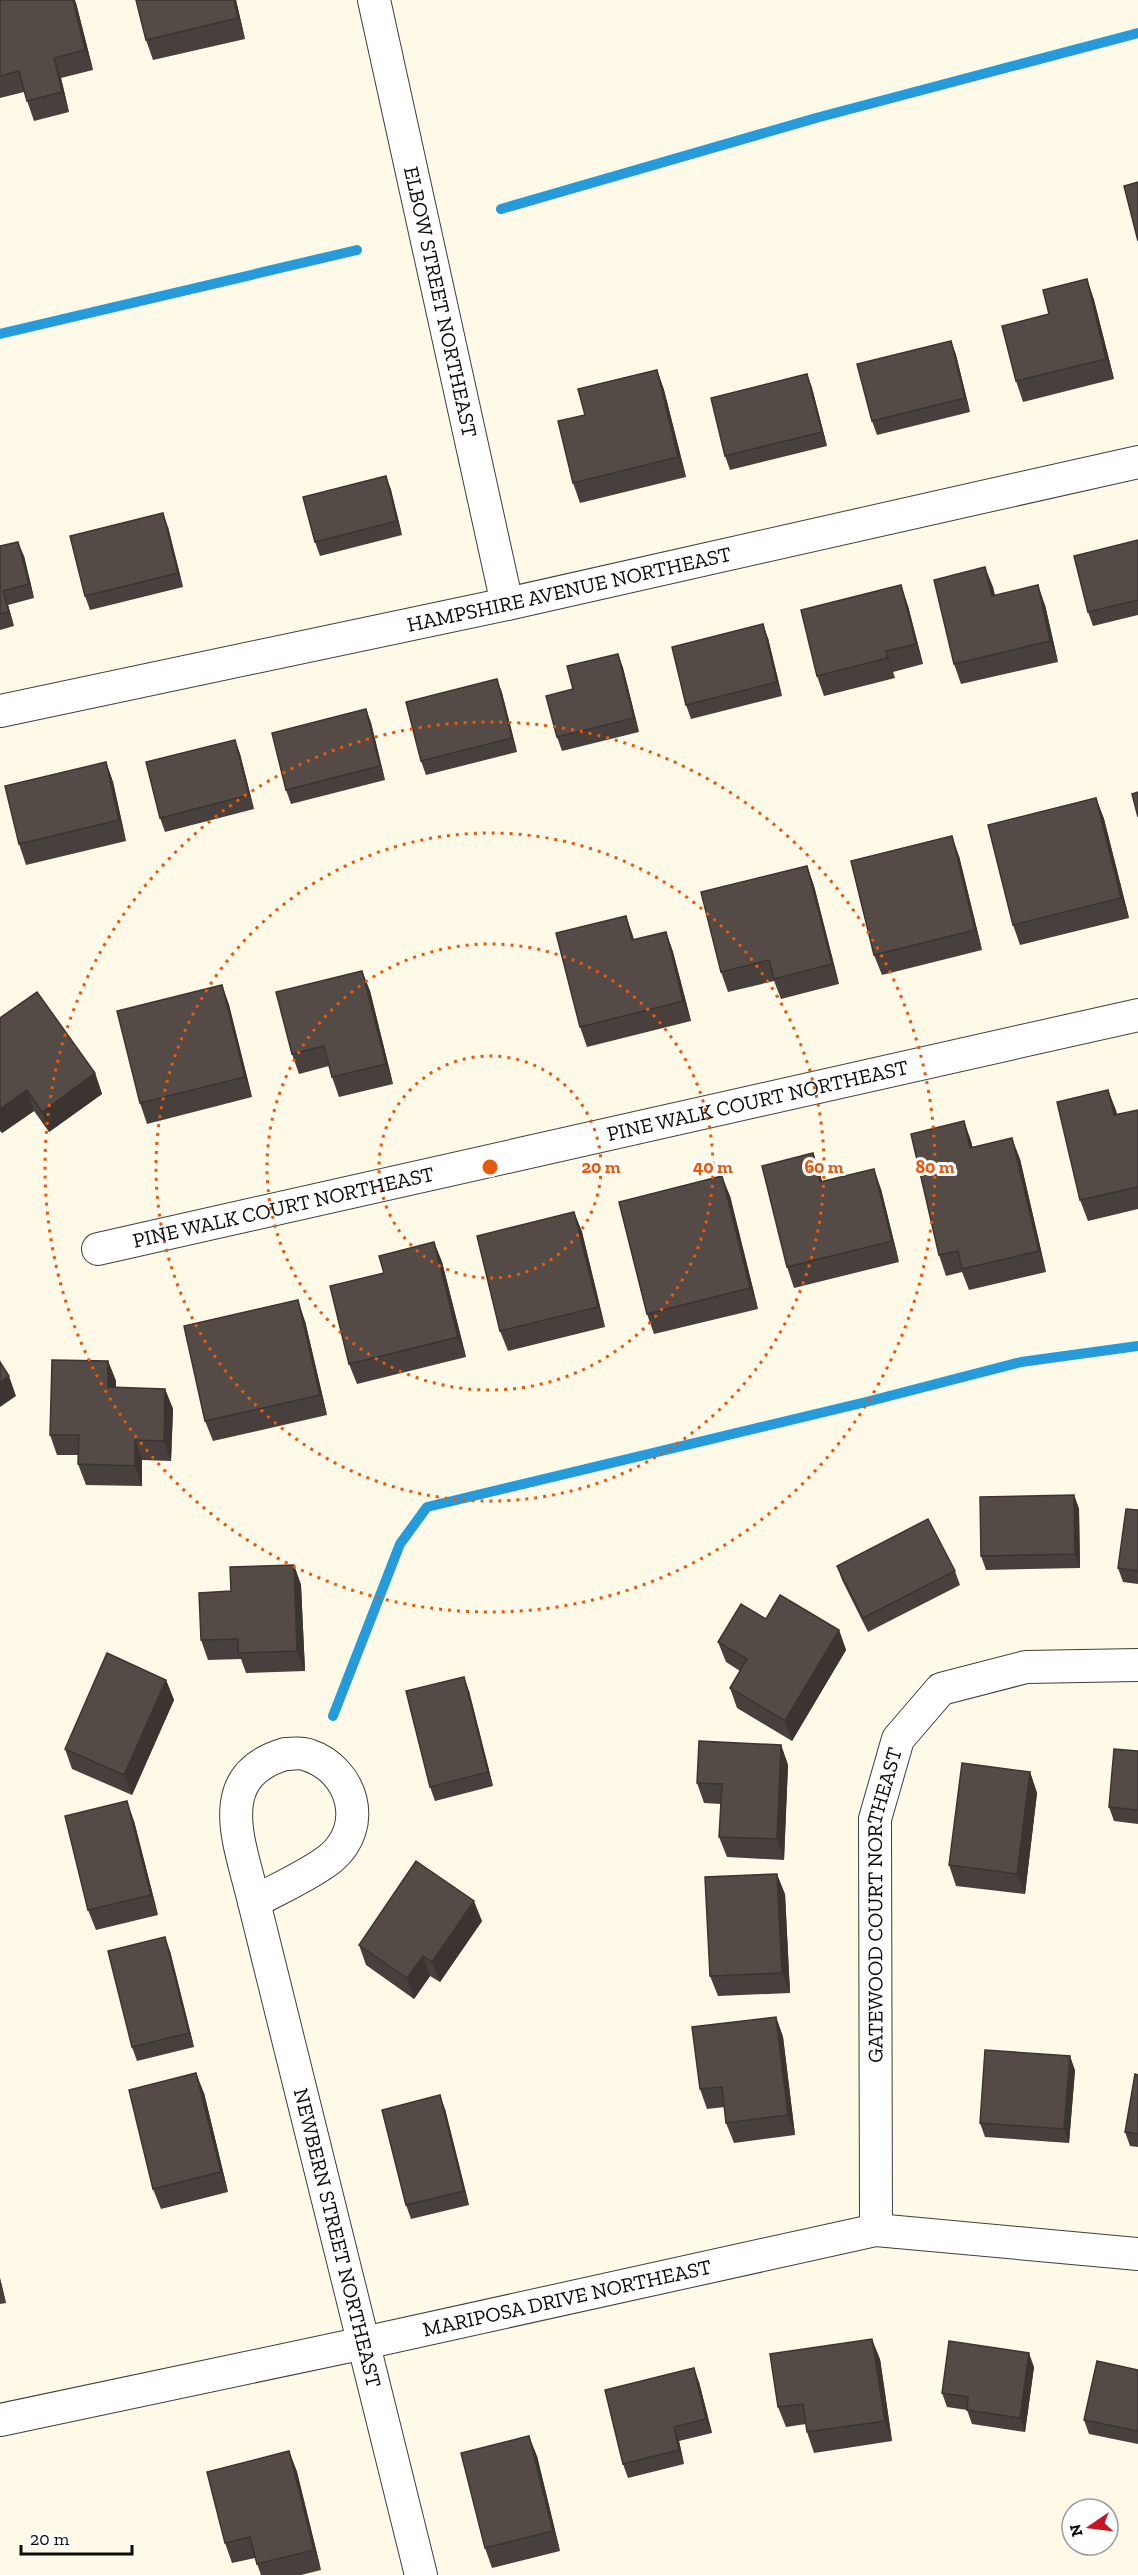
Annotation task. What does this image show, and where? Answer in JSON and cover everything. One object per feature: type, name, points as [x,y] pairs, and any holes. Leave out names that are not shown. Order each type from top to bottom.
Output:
[{"type":"street","name":"ELBOW STREET NORTHEAST","points":[[374,0],[507,604]]},
{"type":"street","name":"HAMPSHIRE AVENUE NORTHEAST","points":[[0,711],[507,604],[1138,462]]},
{"type":"street","name":"PINE WALK COURT NORTHEAST","points":[[98,1249],[1138,1015]]},
{"type":"street","name":"GATEWOOD COURT NORTHEAST","points":[[876,2230],[875,1819],[898,1739],[941,1689],[1026,1667],[1138,1665]]},
{"type":"street","name":"NEWBERN STREET NORTHEAST","points":[[254,1902],[331,1858],[343,1844],[351,1827],[352,1808],[348,1790],[338,1774],[324,1761],[305,1754],[285,1754],[266,1759],[250,1772],[239,1789],[234,1808],[254,1902],[421,2575]]},
{"type":"street","name":"MARIPOSA DRIVE NORTHEAST","points":[[0,2420],[364,2343],[876,2230],[1138,2254]]},
{"type":"building","points":[[0,0],[73,0],[85,50],[54,58],[62,92],[27,101],[19,71],[0,76]]},
{"type":"building","points":[[136,0],[234,0],[238,18],[146,40]]},
{"type":"building","points":[[1138,182],[1138,241],[1124,186]]},
{"type":"building","points":[[1087,279],[1106,359],[1016,381],[1002,326],[1049,314],[1043,290]]},
{"type":"building","points":[[951,341],[965,398],[872,421],[857,364]]},
{"type":"building","points":[[657,370],[678,457],[573,483],[558,421],[585,415],[578,389]]},
{"type":"building","points":[[807,374],[822,432],[725,456],[711,398]]},
{"type":"building","points":[[386,476],[397,521],[315,542],[303,497]]},
{"type":"building","points":[[163,513],[178,573],[85,596],[70,536]]},
{"type":"building","points":[[1138,540],[1138,600],[1088,612],[1074,556]]},
{"type":"building","points":[[18,542],[29,584],[3,591],[9,612],[0,614],[0,546]]},
{"type":"building","points":[[985,567],[992,596],[1038,585],[1050,641],[954,664],[934,580]]},
{"type":"building","points":[[901,585],[916,644],[886,651],[887,658],[817,676],[801,610]]},
{"type":"building","points":[[763,624],[777,682],[686,705],[672,647]]},
{"type":"building","points":[[618,654],[634,718],[557,737],[546,696],[573,689],[567,666]]},
{"type":"building","points":[[497,679],[512,738],[421,761],[406,702]]},
{"type":"building","points":[[366,709],[380,766],[286,790],[272,733]]},
{"type":"building","points":[[235,740],[249,795],[160,818],[146,762]]},
{"type":"building","points":[[106,762],[119,820],[19,844],[5,786]]},
{"type":"building","points":[[1138,792],[1138,817],[1132,794]]},
{"type":"building","points":[[1096,798],[1121,898],[1013,925],[988,825]]},
{"type":"building","points":[[952,836],[975,930],[874,955],[851,861]]},
{"type":"building","points":[[807,866],[832,964],[774,979],[769,960],[721,972],[701,892]]},
{"type":"building","points":[[626,916],[632,940],[666,932],[683,1001],[580,1027],[556,933]]},
{"type":"building","points":[[362,971],[386,1064],[332,1077],[324,1046],[292,1054],[276,992]]},
{"type":"building","points":[[222,985],[245,1077],[140,1103],[117,1011]]},
{"type":"building","points":[[37,992],[95,1073],[42,1112],[27,1090],[0,1109],[0,1018]]},
{"type":"building","points":[[1108,1090],[1114,1115],[1138,1110],[1138,1187],[1080,1200],[1057,1102]]},
{"type":"building","points":[[964,1121],[970,1148],[1012,1138],[1039,1251],[962,1269],[958,1251],[939,1255],[911,1134]]},
{"type":"building","points":[[813,1153],[820,1182],[874,1169],[892,1241],[787,1267],[762,1166]]},
{"type":"building","points":[[722,1176],[750,1288],[647,1314],[619,1202]]},
{"type":"building","points":[[574,1212],[598,1307],[500,1331],[477,1236]]},
{"type":"building","points":[[434,1242],[458,1337],[349,1364],[330,1286],[384,1273],[379,1256]]},
{"type":"building","points":[[298,1300],[320,1395],[205,1421],[184,1326]]},
{"type":"building","points":[[52,1360],[108,1361],[108,1387],[165,1389],[164,1441],[135,1440],[135,1466],[78,1464],[79,1435],[50,1435]]},
{"type":"building","points":[[0,1362],[9,1376],[0,1382]]},
{"type":"building","points":[[1074,1495],[1075,1554],[981,1556],[980,1497]]},
{"type":"building","points":[[1126,1509],[1138,1510],[1138,1571],[1118,1568]]},
{"type":"building","points":[[928,1519],[955,1571],[863,1618],[837,1566]]},
{"type":"building","points":[[294,1565],[297,1651],[238,1653],[238,1639],[201,1640],[199,1593],[231,1591],[230,1567]]},
{"type":"building","points":[[780,1595],[839,1630],[785,1721],[730,1688],[747,1659],[718,1642],[741,1604],[766,1619]]},
{"type":"building","points":[[107,1653],[166,1680],[124,1775],[65,1749]]},
{"type":"building","points":[[464,1677],[488,1772],[430,1787],[406,1691]]},
{"type":"building","points":[[699,1741],[781,1745],[777,1839],[719,1837],[722,1784],[697,1783]]},
{"type":"building","points":[[1114,1749],[1138,1751],[1138,1810],[1109,1807]]},
{"type":"building","points":[[962,1763],[1030,1772],[1017,1874],[949,1865]]},
{"type":"building","points":[[127,1801],[151,1895],[88,1910],[65,1816]]},
{"type":"building","points":[[416,1861],[474,1901],[432,1962],[423,1956],[407,1978],[359,1945]]},
{"type":"building","points":[[777,1874],[782,1973],[710,1976],[705,1877]]},
{"type":"building","points":[[165,1937],[189,2033],[132,2047],[108,1951]]},
{"type":"building","points":[[776,2017],[788,2115],[726,2123],[722,2087],[700,2089],[692,2027]]},
{"type":"building","points":[[985,2050],[1070,2056],[1064,2129],[980,2123]]},
{"type":"building","points":[[196,2073],[221,2172],[153,2189],[129,2090]]},
{"type":"building","points":[[1135,2074],[1138,2075],[1138,2134],[1125,2132]]},
{"type":"building","points":[[440,2095],[464,2191],[406,2205],[382,2110]]},
{"type":"building","points":[[872,2339],[885,2421],[807,2432],[803,2404],[778,2407],[770,2354]]},
{"type":"building","points":[[949,2341],[1029,2353],[1020,2418],[967,2410],[968,2397],[942,2393]]},
{"type":"building","points":[[1097,2361],[1138,2370],[1138,2431],[1084,2420]]},
{"type":"building","points":[[694,2368],[706,2419],[674,2427],[679,2450],[623,2464],[605,2390]]},
{"type":"building","points":[[529,2436],[553,2531],[485,2548],[461,2453]]},
{"type":"building","points":[[289,2451],[314,2550],[257,2564],[250,2537],[225,2543],[207,2472]]},
{"type":"waterway","points":[[501,209],[816,118],[1138,33]]},
{"type":"waterway","points":[[0,334],[357,250]]},
{"type":"waterway","points":[[333,1716],[400,1544],[427,1507],[866,1402],[1021,1362],[1138,1346]]}]
